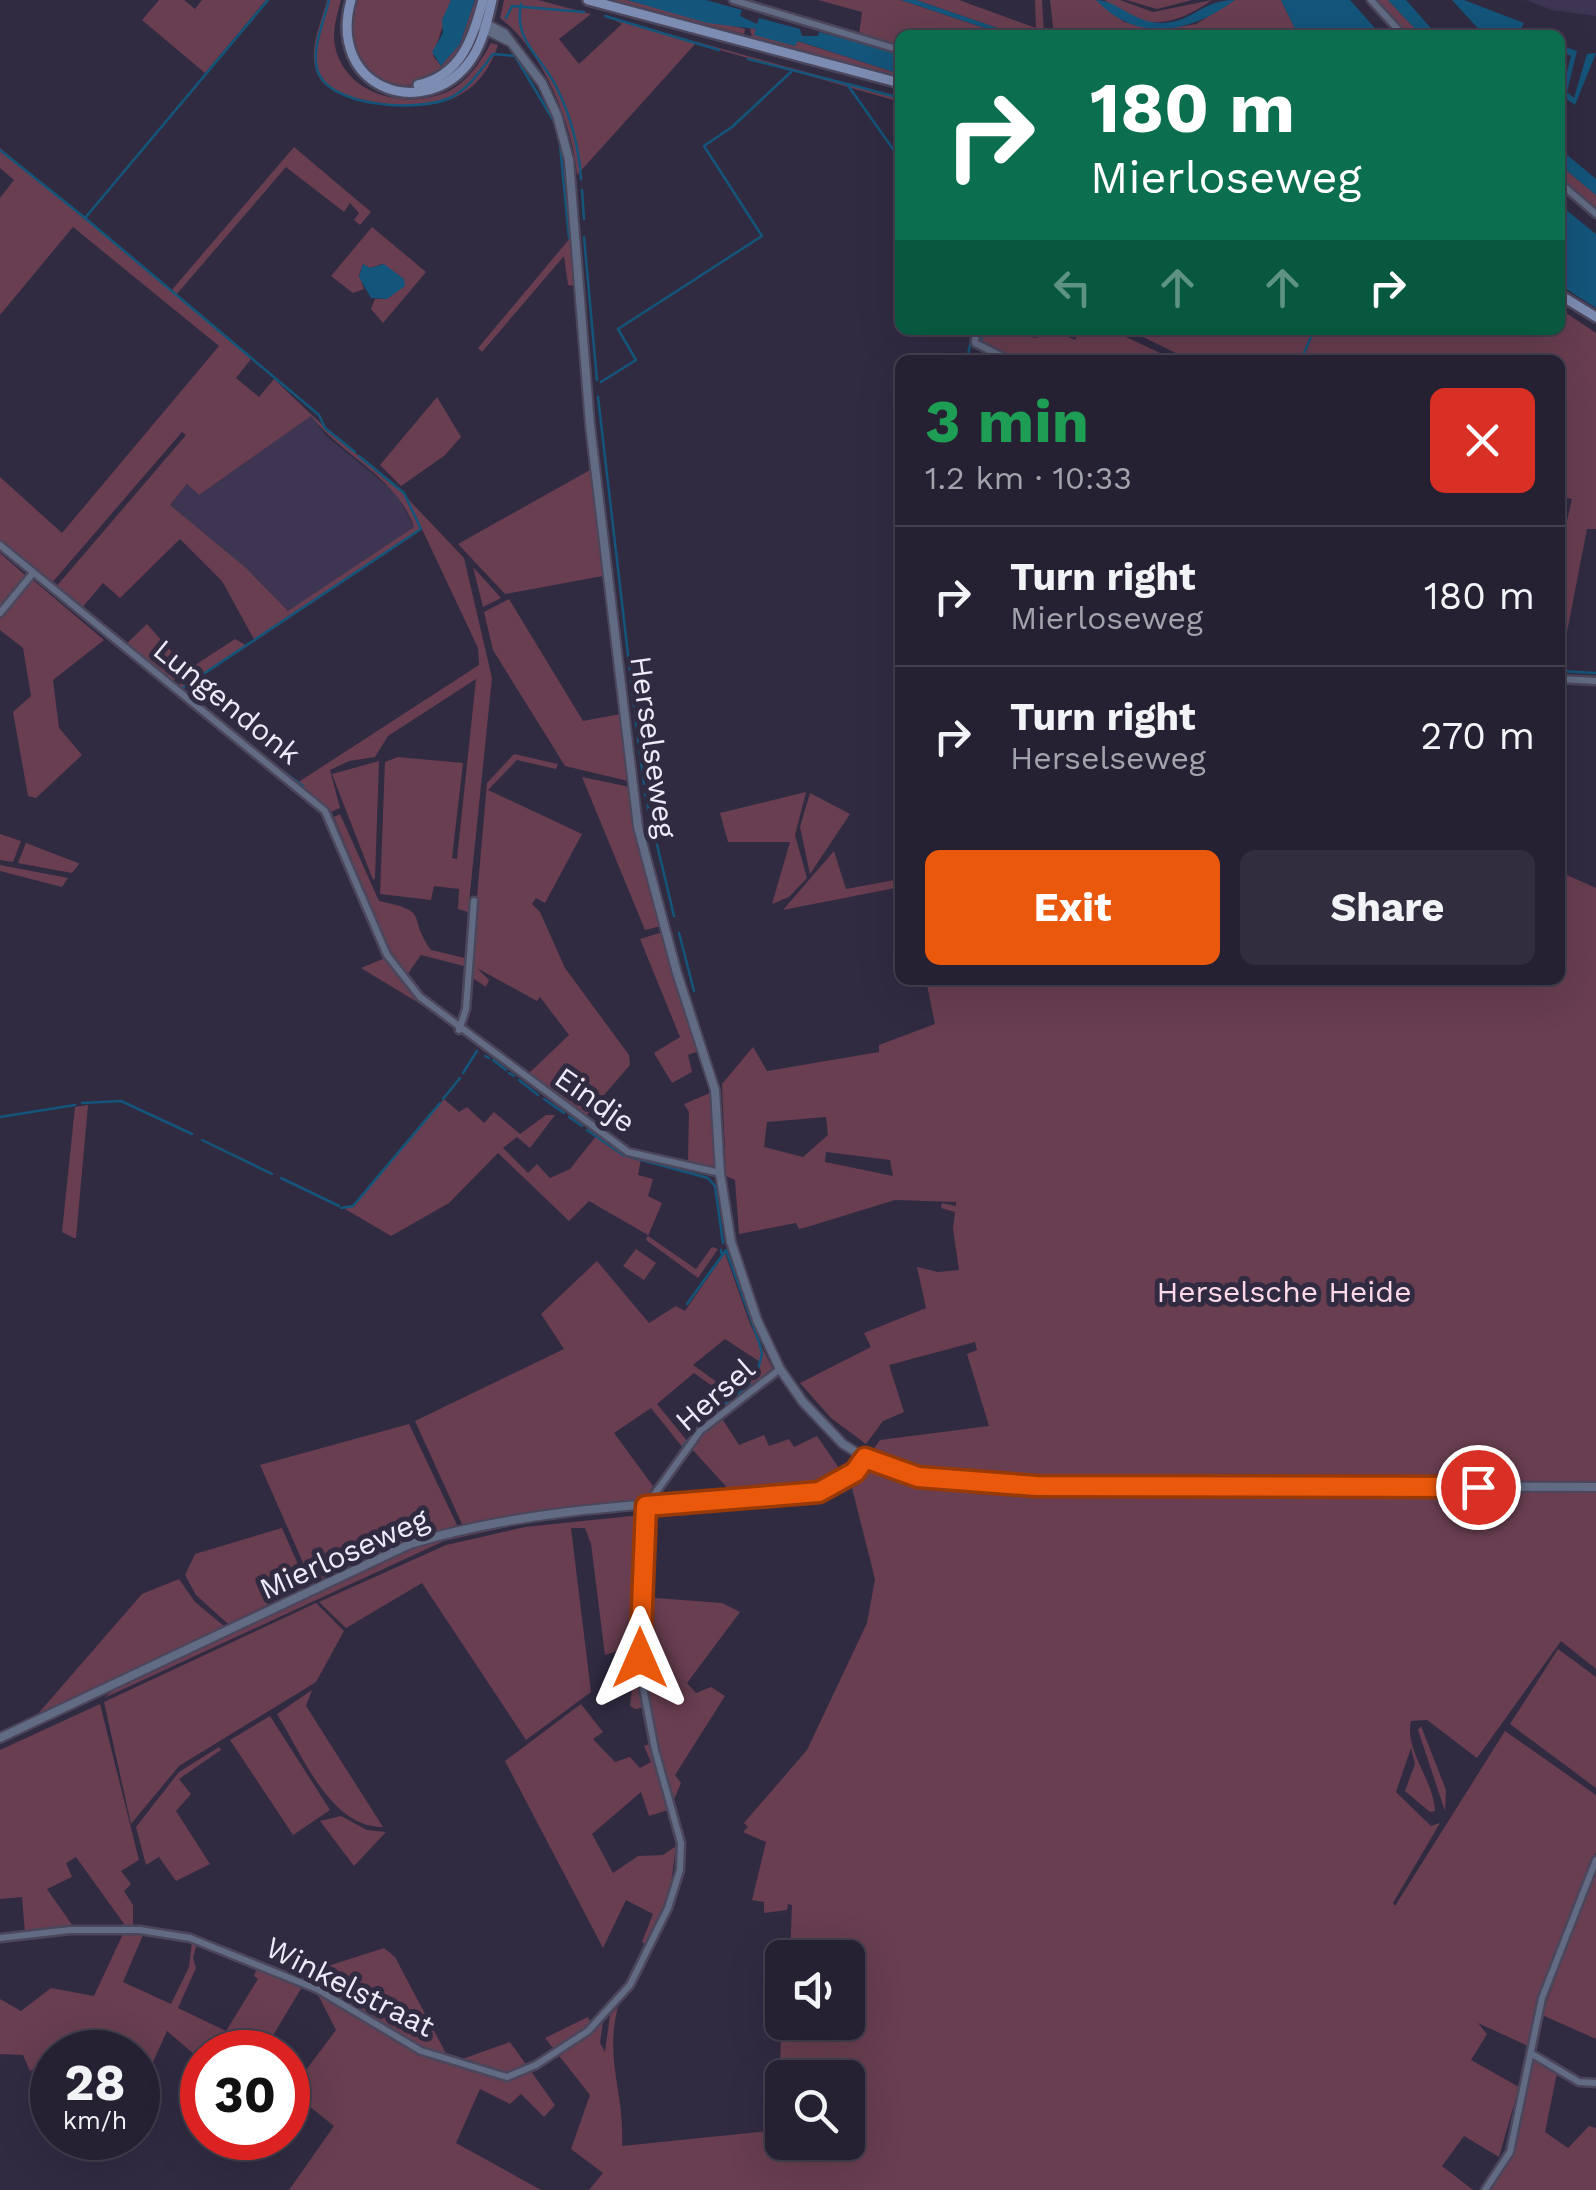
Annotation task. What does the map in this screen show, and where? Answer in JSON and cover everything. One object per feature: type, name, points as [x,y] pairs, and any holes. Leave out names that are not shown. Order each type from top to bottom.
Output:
[{"type":"main road","points":[[351,0],[344,32],[349,55],[366,76],[390,87],[424,84],[446,73],[483,26],[492,0]]},
{"type":"main road","points":[[483,0],[483,26]]},
{"type":"main road","points":[[588,0],[895,82]]},
{"type":"main road","points":[[1565,298],[1596,317]]},
{"type":"street","points":[[733,0],[895,49]]},
{"type":"street","points":[[1371,0],[1398,30]]},
{"type":"street","name":"Herselseweg","points":[[483,26],[512,43],[542,83],[558,115],[569,160],[590,425],[638,827],[678,974],[712,1078],[720,1173],[742,1281],[780,1369],[834,1434],[863,1455],[897,1470],[948,1482],[1036,1486],[1596,1487]]},
{"type":"street","points":[[1565,186],[1596,214]]},
{"type":"street","points":[[976,335],[975,344],[998,355]]},
{"type":"street","name":"Lungendonk","points":[[0,545],[324,811],[376,931]]},
{"type":"street","points":[[0,612],[33,573]]},
{"type":"street","points":[[1565,679],[1596,681]]},
{"type":"street","points":[[459,1030],[466,1009],[474,901]]},
{"type":"street","name":"Eindje","points":[[376,931],[404,979],[459,1030],[628,1152],[720,1173]]},
{"type":"street","name":"Hersel","points":[[646,1506],[700,1431],[780,1369]]},
{"type":"street","name":"Mierloseweg","points":[[0,1738],[410,1544],[490,1522],[819,1492],[848,1477],[863,1455]]},
{"type":"street","name":"Winkelstraat","points":[[0,1938],[70,1930],[140,1930],[190,1938],[317,1988],[421,2051],[507,2077],[536,2065],[603,2017],[630,1986],[668,1908],[680,1870],[681,1843],[655,1750],[641,1677],[646,1506]]},
{"type":"street","points":[[1486,2190],[1510,2152],[1542,1998],[1596,1860]]},
{"type":"street","points":[[1532,2054],[1579,2082],[1596,2083]]},
{"type":"shaded area","points":[[1527,0],[1596,0],[1596,16],[1551,10]]},
{"type":"shaded area","points":[[311,415],[325,435],[398,495],[414,527],[290,612],[170,505],[187,484],[199,495]]},
{"type":"green space","points":[[159,0],[184,0],[195,9],[202,0],[266,0],[205,73],[142,20]]},
{"type":"green space","points":[[327,0],[341,0],[334,35],[342,64],[353,78],[385,96],[423,99],[441,94],[467,77],[491,43],[498,45],[476,83],[444,101],[406,105],[351,97],[326,86],[315,66],[316,38]]},
{"type":"green space","points":[[356,0],[451,0],[433,56],[441,66],[460,44],[475,0],[481,0],[469,37],[455,62],[428,81],[409,85],[374,74],[361,60],[353,43],[351,23]]},
{"type":"green space","points":[[504,0],[538,0],[591,14],[559,39],[579,64],[622,24],[616,21],[621,21],[895,97],[895,101],[696,43],[577,175],[569,134],[553,89],[529,49],[500,18]]},
{"type":"green space","points":[[608,0],[627,0],[745,29],[744,34]]},
{"type":"green space","points":[[818,0],[901,0],[990,30],[895,30],[895,45],[859,35],[862,12]]},
{"type":"green space","points":[[916,0],[959,0],[1036,28],[1035,0],[1042,0],[1044,30],[1003,30]]},
{"type":"green space","points":[[1050,0],[1096,0],[1124,22],[1158,30],[1053,30]]},
{"type":"green space","points":[[1105,0],[1120,0],[1153,12],[1212,0],[1185,16],[1159,22],[1133,18]]},
{"type":"green space","points":[[1126,0],[1192,0],[1157,9]]},
{"type":"green space","points":[[1235,0],[1281,0],[1296,30],[1158,30],[1196,24]]},
{"type":"green space","points":[[1376,0],[1388,0],[1416,30],[1403,30]]},
{"type":"green space","points":[[750,28],[756,29],[755,34],[795,46],[797,41],[895,72],[895,78],[752,38]]},
{"type":"green space","points":[[294,147],[371,212],[360,225],[354,220],[359,213],[350,203],[344,212],[286,167],[176,295],[251,359],[236,378],[259,397],[274,379],[336,438],[391,481],[464,558],[492,678],[468,912],[458,909],[459,889],[434,886],[431,900],[380,894],[385,762],[398,757],[463,763],[452,858],[457,859],[476,679],[388,736],[375,757],[349,761],[330,770],[340,808],[331,812],[297,783],[479,665],[478,648],[422,529],[255,641],[222,581],[180,539],[120,598],[103,583],[80,610],[55,588],[186,435],[182,432],[50,585],[0,542],[0,477],[62,533],[219,346],[73,227],[0,315],[0,198],[14,180],[0,168],[0,148],[171,291]],"holes":[[[311,416],[395,494],[414,527],[288,611],[246,568],[170,505],[187,484],[199,495]]]},
{"type":"green space","points":[[1565,169],[1596,195],[1596,208],[1565,182]]},
{"type":"green space","points":[[372,227],[426,272],[383,323],[371,309],[375,299],[387,299],[404,279],[382,264],[370,268],[363,264],[359,275],[364,289],[353,293],[331,276]]},
{"type":"green space","points":[[571,237],[575,286],[568,285],[564,256],[482,352],[478,348]]},
{"type":"green space","points":[[1565,312],[1596,333],[1596,529],[1587,529],[1565,642],[1565,529],[1572,499],[1565,497],[1565,355],[1180,355],[1139,335],[1565,335]]},
{"type":"green space","points":[[979,335],[1065,335],[1075,340],[1078,335],[1122,335],[1164,355],[1007,355],[978,341]]},
{"type":"green space","points":[[437,397],[461,437],[444,456],[401,486],[380,465]]},
{"type":"green space","points":[[590,470],[603,576],[505,594],[458,544]]},
{"type":"green space","points":[[0,553],[25,575],[0,605]]},
{"type":"green space","points":[[473,567],[501,598],[483,607]]},
{"type":"green space","points":[[33,580],[104,640],[53,680],[59,728],[82,755],[36,798],[28,796],[13,712],[31,696],[23,648],[0,630],[0,619]]},
{"type":"green space","points":[[509,599],[583,721],[620,714],[628,781],[565,766],[493,650],[484,612]]},
{"type":"green space","points":[[147,624],[179,660],[173,686],[124,646]]},
{"type":"green space","points":[[235,639],[247,646],[181,689],[179,682],[189,669]]},
{"type":"green space","points":[[514,754],[558,764],[556,769],[517,760],[488,790],[582,834],[545,903],[536,898],[532,904],[540,912],[565,968],[629,1055],[630,1065],[585,1117],[527,1075],[569,1035],[540,997],[537,1001],[477,968],[489,980],[486,987],[470,976],[487,783]]},
{"type":"green space","points":[[379,761],[375,878],[373,880],[332,774]]},
{"type":"green space","points":[[582,777],[630,787],[661,926],[645,930]]},
{"type":"green space","points":[[806,792],[795,835],[807,878],[789,897],[772,904],[790,842],[728,842],[720,813]]},
{"type":"green space","points":[[810,793],[850,814],[810,874],[800,827]]},
{"type":"green space","points":[[340,814],[379,901],[412,912],[431,950],[465,958],[464,966],[421,955],[407,975],[387,945],[334,817]]},
{"type":"green space","points":[[0,834],[21,841],[13,862],[0,860]]},
{"type":"green space","points":[[26,843],[79,864],[72,873],[18,863]]},
{"type":"green space","points":[[834,851],[846,889],[895,880],[895,888],[783,910]]},
{"type":"green space","points":[[0,865],[68,878],[62,887],[0,871]]},
{"type":"green space","name":"Herselsche Heide","points":[[1565,874],[1596,888],[1596,1669],[1561,1641],[1477,1758],[1427,1720],[1411,1721],[1412,1743],[1435,1811],[1430,1812],[1405,1791],[1415,1764],[1411,1748],[1396,1792],[1431,1826],[1440,1823],[1393,1903],[1395,1906],[1505,1731],[1596,1795],[1596,1852],[1547,1972],[1528,2046],[1478,2023],[1487,2034],[1471,2060],[1519,2087],[1499,2157],[1464,2136],[1442,2166],[1473,2190],[589,2190],[603,2173],[571,2149],[590,2095],[545,2038],[588,2017],[593,2028],[603,2021],[600,2043],[605,2052],[610,2015],[618,2007],[613,2044],[622,2146],[765,2131],[765,2160],[865,2160],[865,2060],[780,2060],[781,2040],[865,2040],[865,1940],[791,1940],[792,1905],[788,1904],[787,1910],[764,1913],[764,1902],[752,1900],[766,1842],[743,1832],[748,1827],[744,1823],[807,1750],[867,1623],[875,1579],[852,1488],[857,1481],[849,1483],[880,1440],[989,1426],[967,1354],[977,1350],[975,1342],[889,1365],[904,1412],[883,1421],[866,1444],[831,1418],[800,1383],[871,1347],[864,1333],[926,1308],[917,1267],[938,1272],[959,1270],[953,1229],[955,1212],[941,1208],[942,1203],[956,1206],[956,1202],[895,1200],[799,1229],[796,1223],[739,1234],[735,1180],[726,1176],[722,1084],[753,1047],[767,1071],[879,1052],[879,1045],[935,1024],[927,985],[1565,985]],"holes":[[[826,1117],[828,1135],[803,1157],[764,1147],[767,1122]],[[826,1152],[890,1160],[893,1176],[825,1162]]]},
{"type":"green space","points":[[663,932],[701,1050],[688,1055],[692,1072],[672,1083],[654,1053],[680,1037],[640,939]]},
{"type":"green space","points":[[385,958],[427,1008],[361,968]]},
{"type":"green space","points":[[710,1093],[715,1168],[688,1163],[689,1112],[684,1104]]},
{"type":"green space","points":[[444,1099],[459,1112],[467,1107],[484,1123],[494,1112],[520,1134],[546,1115],[555,1115],[530,1148],[517,1137],[503,1148],[528,1173],[537,1164],[550,1178],[570,1169],[597,1135],[619,1151],[641,1159],[638,1175],[653,1179],[648,1196],[662,1203],[648,1236],[696,1269],[712,1247],[718,1249],[698,1278],[646,1240],[648,1235],[589,1201],[569,1221],[498,1153],[449,1203],[391,1236],[345,1209],[353,1206]]},
{"type":"green space","points":[[88,1105],[74,1238],[62,1232],[75,1107]]},
{"type":"green space","points":[[636,1249],[656,1263],[644,1280],[623,1266]]},
{"type":"green space","points":[[725,1253],[750,1324],[773,1369],[745,1392],[760,1362],[725,1339],[693,1365],[738,1397],[733,1401],[694,1373],[657,1404],[688,1442],[683,1448],[651,1408],[614,1433],[653,1486],[645,1500],[462,1524],[415,1421],[564,1349],[541,1314],[597,1261],[649,1323],[676,1306],[685,1311]]},
{"type":"green space","points":[[721,1417],[739,1445],[764,1435],[769,1446],[789,1439],[794,1447],[817,1436],[843,1474],[830,1483],[732,1493],[690,1447]]},
{"type":"green space","points":[[409,1424],[457,1525],[383,1549],[312,1583],[260,1465]]},
{"type":"green space","points":[[638,1508],[524,1523],[444,1541],[104,1698],[118,1686],[425,1540],[512,1520]]},
{"type":"green space","points":[[641,1515],[636,1645],[605,1655],[591,1544],[585,1528],[571,1528],[591,1692],[526,1740],[422,1583],[346,1628],[319,1602],[446,1545],[525,1527]]},
{"type":"green space","points":[[282,1528],[307,1585],[228,1624],[196,1595],[185,1575],[195,1554]]},
{"type":"green space","points":[[179,1579],[195,1602],[224,1626],[30,1723],[142,1594]]},
{"type":"green space","points":[[643,1597],[722,1603],[740,1612],[687,1683],[696,1693],[711,1687],[725,1696],[675,1775],[681,1783],[672,1804],[642,1669]]},
{"type":"green space","points":[[316,1603],[344,1631],[316,1682],[179,1766],[131,1824],[104,1702]]},
{"type":"green space","points":[[1558,1649],[1596,1677],[1596,1788],[1510,1724]]},
{"type":"green space","points":[[636,1672],[642,1708],[635,1709],[630,1706],[632,1687],[615,1697],[606,1688]]},
{"type":"green space","points":[[312,1690],[306,1706],[383,1827],[364,1824],[332,1802],[277,1714]]},
{"type":"green space","points":[[100,1704],[139,1860],[121,1871],[131,1884],[124,1891],[133,1905],[133,1928],[127,1928],[76,1857],[66,1863],[72,1877],[47,1889],[75,1929],[25,1933],[22,1897],[0,1899],[0,1750]]},
{"type":"green space","points":[[581,1704],[603,1732],[593,1739],[615,1762],[630,1757],[640,1768],[651,1762],[644,1746],[649,1744],[668,1810],[649,1816],[641,1792],[592,1834],[613,1873],[638,1856],[663,1855],[676,1846],[670,1891],[647,1945],[642,1942],[653,1914],[626,1900],[603,1948],[505,1761]]},
{"type":"green space","points":[[270,1716],[330,1810],[293,1835],[230,1740]]},
{"type":"green space","points":[[1421,1726],[1446,1790],[1445,1811],[1418,1730]]},
{"type":"green space","points":[[219,1747],[221,1750],[179,1779],[191,1794],[176,1811],[210,1864],[176,1881],[159,1857],[146,1865],[136,1827],[179,1772]]},
{"type":"green space","points":[[341,1816],[367,1830],[386,1832],[354,1866],[320,1821]]},
{"type":"green space","points":[[1593,1873],[1596,1874],[1596,2039],[1542,2015]]},
{"type":"green space","points":[[123,1934],[143,1935],[123,1982],[171,2004],[189,1967],[192,1942],[197,1943],[193,1958],[196,1968],[178,2008],[224,2030],[180,2030],[180,2042],[167,2031],[160,2046],[160,2030],[30,2030],[30,2071],[23,2055],[0,2054],[0,1999],[21,2011],[51,1988],[94,1996]]},
{"type":"green space","points":[[384,1948],[395,1957],[451,2063],[510,2042],[555,2105],[544,2117],[521,2094],[510,2104],[480,2089],[456,2143],[541,2190],[289,2190],[334,2126],[310,2107],[310,2065],[336,2030],[313,1985],[302,1981],[309,1978],[306,1973]]},
{"type":"green space","points":[[257,1968],[302,1987],[276,2030],[227,2030],[258,1979],[254,1976]]},
{"type":"green space","points":[[1533,2057],[1557,2073],[1545,2132],[1568,2148],[1589,2126],[1596,2128],[1596,2190],[1486,2190],[1505,2162]]},
{"type":"water","points":[[451,0],[475,0],[460,44],[441,66],[432,52],[443,33],[442,20]]},
{"type":"water","points":[[627,0],[706,0],[742,10],[740,16],[757,24],[759,18],[800,29],[802,36],[818,36],[819,32],[895,53],[895,72],[798,41],[795,46],[754,35],[756,29],[707,23]]},
{"type":"water","points":[[901,0],[916,0],[1003,30],[991,30]]},
{"type":"water","points":[[1096,0],[1162,23],[1182,19],[1214,3],[1235,0],[1200,20],[1164,29],[1129,23]]},
{"type":"water","points":[[1281,0],[1350,0],[1377,30],[1296,30]]},
{"type":"water","points":[[1388,0],[1406,0],[1433,30],[1416,30]]},
{"type":"water","points":[[1452,0],[1464,0],[1524,23],[1520,30],[1479,30]]},
{"type":"water","points":[[1565,47],[1577,51],[1567,92],[1574,98],[1587,54],[1596,53],[1575,105],[1565,98],[1571,56],[1565,53]]},
{"type":"water","points":[[1565,153],[1596,179],[1596,195],[1565,169]]},
{"type":"water","points":[[1565,209],[1596,234],[1596,308],[1565,288]]},
{"type":"water","points":[[363,264],[370,268],[384,264],[404,279],[405,286],[387,299],[371,298],[359,277]]},
{"type":"waterway","points":[[0,150],[85,218],[268,0]]},
{"type":"waterway","points":[[329,0],[316,61],[324,82],[338,92],[376,103],[436,102],[463,90],[493,54],[515,56],[555,123]]},
{"type":"waterway","points":[[521,4],[525,39],[551,77],[570,121],[581,179]]},
{"type":"waterway","points":[[506,18],[512,6],[584,12]]},
{"type":"waterway","points":[[605,16],[719,50]]},
{"type":"waterway","points":[[748,59],[847,84],[895,152]]},
{"type":"waterway","points":[[601,382],[636,360],[618,329],[762,236],[704,146],[732,127],[791,72]]},
{"type":"waterway","points":[[848,84],[895,97]]},
{"type":"waterway","points":[[559,135],[569,238]]},
{"type":"waterway","points":[[582,190],[584,219]]},
{"type":"waterway","points":[[85,218],[319,415],[325,428],[355,452]]},
{"type":"waterway","points":[[584,237],[597,380]]},
{"type":"waterway","points":[[968,355],[972,335]]},
{"type":"waterway","points":[[981,335],[982,344]]},
{"type":"waterway","points":[[1303,355],[1312,335]]},
{"type":"waterway","points":[[598,397],[634,706]]},
{"type":"waterway","points":[[181,689],[421,529],[404,493],[359,456]]},
{"type":"waterway","points":[[1565,671],[1596,673]]},
{"type":"waterway","points":[[635,716],[644,784]]},
{"type":"waterway","points":[[260,754],[303,786]]},
{"type":"waterway","points":[[645,794],[674,916]]},
{"type":"waterway","points":[[679,933],[694,991]]},
{"type":"waterway","points":[[463,1073],[477,1051]]},
{"type":"waterway","points":[[485,1056],[489,1058]]},
{"type":"waterway","points":[[493,1060],[506,1070]]},
{"type":"waterway","points":[[509,1073],[514,1076]]},
{"type":"waterway","points":[[443,1099],[460,1078]]},
{"type":"waterway","points":[[519,1080],[538,1095]]},
{"type":"waterway","points":[[544,1099],[564,1113]]},
{"type":"waterway","points":[[82,1103],[121,1101],[192,1134]]},
{"type":"waterway","points":[[341,1208],[353,1206],[440,1103]]},
{"type":"waterway","points":[[0,1117],[75,1105]]},
{"type":"waterway","points":[[569,1117],[582,1126]]},
{"type":"waterway","points":[[587,1130],[623,1155],[708,1178],[715,1186],[723,1243]]},
{"type":"waterway","points":[[202,1140],[272,1174]]},
{"type":"waterway","points":[[281,1178],[339,1206]]},
{"type":"waterway","points":[[721,1250],[722,1256],[726,1250],[759,1342],[762,1354],[756,1377]]},
{"type":"waterway","points":[[687,1304],[721,1257]]},
{"type":"waterway","points":[[711,1415],[750,1384]]},
{"type":"waterway","points":[[683,1446],[690,1438]]},
{"type":"route","points":[[640,1658],[646,1506],[819,1492],[855,1472],[865,1458],[887,1469],[948,1482],[1036,1486],[1478,1487]]}]
